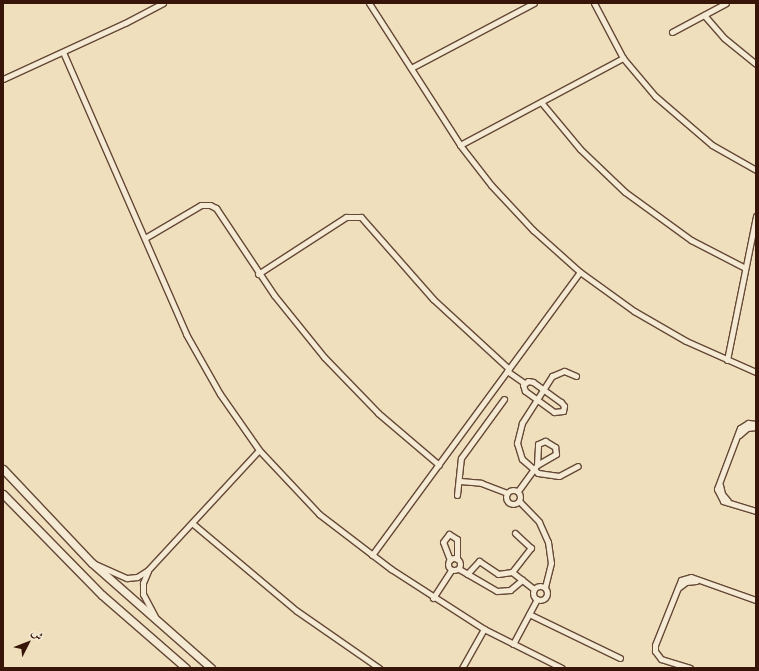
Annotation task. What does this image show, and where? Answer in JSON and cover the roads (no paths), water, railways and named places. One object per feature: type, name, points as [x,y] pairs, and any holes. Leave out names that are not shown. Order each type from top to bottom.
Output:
[{"type":"street","points":[[3,79],[63,52],[163,3]]},
{"type":"street","points":[[369,3],[460,145],[518,216],[580,272],[640,315],[727,360],[756,372]]},
{"type":"street","points":[[411,68],[526,5],[534,3]]},
{"type":"street","points":[[594,3],[623,58],[655,96],[688,126],[725,154],[756,170]]},
{"type":"street","points":[[672,32],[726,3]]},
{"type":"street","points":[[704,15],[724,38],[756,64]]},
{"type":"street","points":[[63,52],[145,238],[167,293],[193,348],[220,394],[259,450],[319,514],[372,555],[434,598],[484,629],[562,668]]},
{"type":"street","points":[[460,145],[623,58]]},
{"type":"street","points":[[541,102],[580,149],[625,192],[680,232],[746,268]]},
{"type":"street","points":[[145,238],[201,205],[210,205],[218,211],[258,274],[290,316],[341,376],[398,431],[439,465]]},
{"type":"street","points":[[727,360],[756,216]]},
{"type":"street","points":[[258,274],[346,217],[361,217],[433,299],[508,370],[524,383],[525,391],[556,413],[564,410],[563,403],[544,389],[532,381],[524,383]]},
{"type":"street","points":[[372,555],[580,272]]},
{"type":"street","points":[[576,376],[567,372],[558,373],[544,389],[537,400],[520,427],[517,438],[520,454],[533,470],[554,476],[569,472],[578,466]]},
{"type":"street","points":[[457,495],[460,482],[459,465],[463,454],[504,399]]},
{"type":"street","points":[[756,426],[743,430],[736,439],[721,478],[722,494],[733,504],[756,511]]},
{"type":"street","points":[[513,644],[537,599],[545,597],[547,593],[545,587],[551,563],[548,542],[539,522],[519,501],[518,491],[537,465],[556,454],[555,447],[546,441],[538,444],[537,465]]},
{"type":"street","points":[[92,563],[128,578],[137,576],[148,570],[259,450]]},
{"type":"street","points":[[3,469],[92,563],[211,668]]},
{"type":"street","points":[[460,482],[488,484],[508,492],[512,490],[518,491]]},
{"type":"street","points":[[508,492],[506,497],[509,502],[514,504],[519,501]]},
{"type":"street","points":[[3,494],[97,590],[186,668]]},
{"type":"street","points":[[192,523],[292,607],[379,668]]},
{"type":"street","points":[[467,574],[479,561],[498,574],[512,572],[531,548],[515,533]]},
{"type":"street","points":[[451,570],[448,564],[450,560],[443,542],[449,534],[457,539],[458,559],[460,565],[459,569]]},
{"type":"street","points":[[450,560],[458,559]]},
{"type":"street","points":[[451,570],[459,569],[497,591],[510,590],[522,580]]},
{"type":"street","points":[[148,570],[143,583],[143,594],[156,621]]},
{"type":"street","points":[[434,598],[451,570]]},
{"type":"street","points":[[512,572],[534,589]]},
{"type":"street","points":[[690,668],[660,658],[656,654],[654,648],[679,583],[684,578],[690,577],[756,600]]},
{"type":"street","points":[[534,589],[540,586],[545,587]]},
{"type":"street","points":[[534,589],[534,596],[537,599]]},
{"type":"street","points":[[529,614],[620,658]]},
{"type":"street","points":[[462,668],[484,629]]}]
